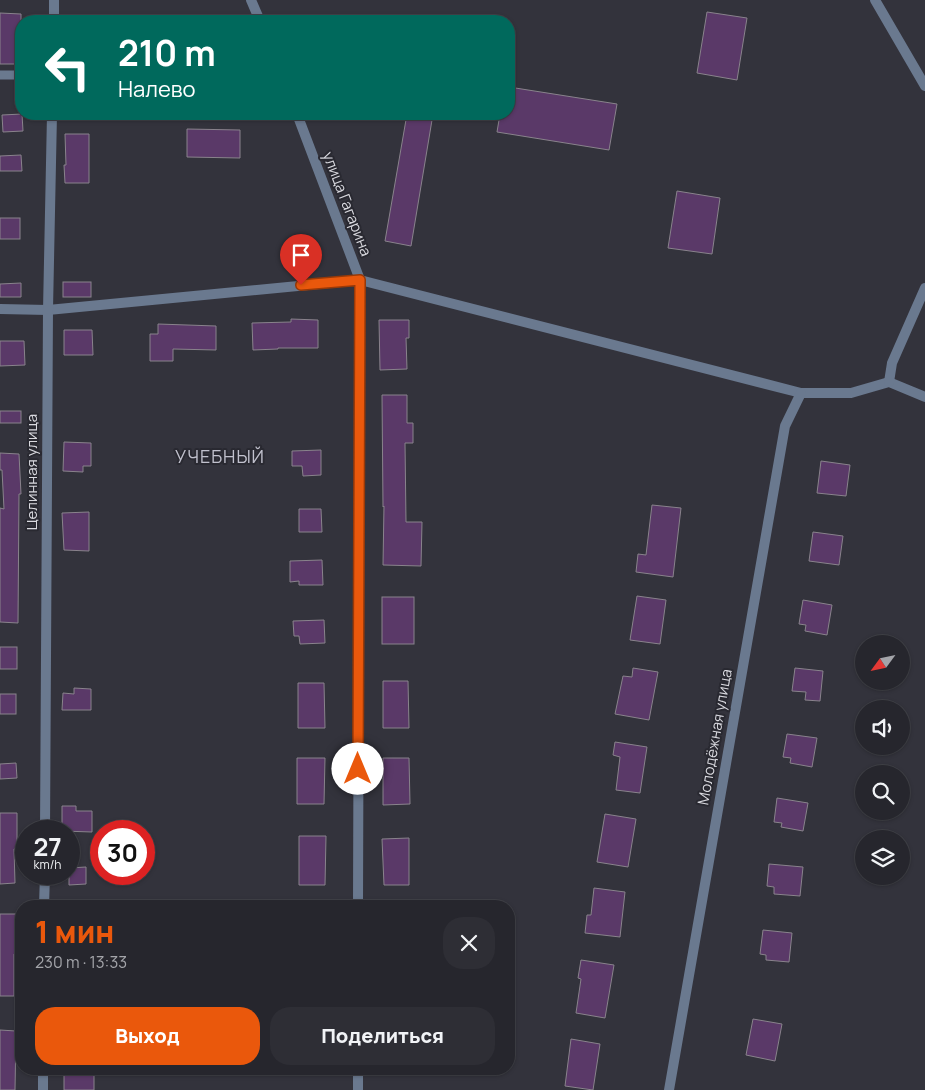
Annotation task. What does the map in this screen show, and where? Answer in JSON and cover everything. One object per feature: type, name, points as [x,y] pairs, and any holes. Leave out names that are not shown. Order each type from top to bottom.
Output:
[{"type":"street","points":[[54,0],[54,15]]},
{"type":"street","points":[[251,0],[257,15]]},
{"type":"street","points":[[875,0],[925,86]]},
{"type":"street","name":"Целинная улица","points":[[45,820],[48,310],[52,120]]},
{"type":"street","name":"улица Гагарина","points":[[299,120],[360,280],[358,900]]},
{"type":"street","points":[[0,310],[48,310],[360,280],[801,393],[851,393],[889,382],[925,397]]},
{"type":"street","points":[[889,382],[892,363],[925,288]]},
{"type":"street","name":"Молодёжная улица","points":[[669,1090],[785,426],[801,393]]},
{"type":"street","points":[[44,885],[44,900]]},
{"type":"street","points":[[43,1090],[44,1075]]},
{"type":"street","points":[[358,1075],[358,1090]]},
{"type":"lane","points":[[0,75],[15,75]]},
{"type":"building","points":[[707,12],[747,18],[737,80],[697,73]]},
{"type":"building","points":[[0,13],[21,14],[15,15],[15,64],[0,64]]},
{"type":"building","points":[[515,88],[617,104],[609,150],[497,132],[499,120],[515,120]]},
{"type":"building","points":[[15,114],[15,120],[22,120],[23,131],[3,132],[2,115]]},
{"type":"building","points":[[406,120],[432,120],[411,246],[385,241]]},
{"type":"building","points":[[187,129],[240,130],[240,158],[187,157]]},
{"type":"building","points":[[65,134],[89,134],[89,183],[65,183]]},
{"type":"building","points":[[21,155],[22,171],[0,171],[0,156]]},
{"type":"building","points":[[677,191],[720,198],[712,254],[668,248]]},
{"type":"building","points":[[0,218],[20,218],[20,239],[0,239]]},
{"type":"building","points":[[63,282],[91,282],[91,297],[63,297]]},
{"type":"building","points":[[21,283],[21,297],[0,297],[0,284]]},
{"type":"building","points":[[291,319],[318,320],[318,348],[253,350],[252,323],[291,322]]},
{"type":"building","points":[[379,320],[409,320],[409,338],[406,338],[407,369],[380,370]]},
{"type":"building","points":[[158,324],[216,326],[216,350],[173,349],[173,361],[150,361],[150,334],[158,334]]},
{"type":"building","points":[[64,330],[92,330],[93,355],[64,355]]},
{"type":"building","points":[[0,341],[24,341],[25,365],[0,366]]},
{"type":"building","points":[[382,395],[407,395],[407,423],[413,423],[413,443],[405,443],[406,522],[422,522],[421,566],[383,565]]},
{"type":"building","points":[[0,411],[21,411],[21,423],[0,423]]},
{"type":"building","points":[[64,442],[91,443],[91,466],[83,466],[83,472],[63,471]]},
{"type":"building","points":[[321,450],[321,475],[303,476],[302,466],[292,466],[292,451]]},
{"type":"building","points":[[0,453],[19,454],[21,494],[19,494],[18,623],[0,622],[0,508],[4,509]]},
{"type":"building","points":[[821,461],[850,465],[846,496],[817,493]]},
{"type":"building","points":[[652,505],[681,508],[673,577],[636,572],[638,554],[646,555]]},
{"type":"building","points":[[299,509],[321,509],[322,532],[299,532]]},
{"type":"building","points":[[89,512],[89,551],[64,550],[62,513]]},
{"type":"building","points":[[813,532],[843,536],[839,565],[809,561]]},
{"type":"building","points":[[322,560],[323,585],[299,585],[299,581],[290,582],[290,561]]},
{"type":"building","points":[[637,596],[666,600],[660,644],[630,640]]},
{"type":"building","points":[[382,597],[414,597],[414,644],[382,644]]},
{"type":"building","points":[[803,600],[832,605],[827,635],[805,631],[806,625],[799,624]]},
{"type":"building","points":[[324,620],[325,643],[300,644],[299,636],[294,636],[293,621]]},
{"type":"building","points":[[0,647],[17,647],[17,669],[0,669]]},
{"type":"building","points":[[633,668],[658,672],[649,720],[615,714],[623,676],[632,677]]},
{"type":"building","points":[[795,668],[823,671],[820,701],[805,700],[806,692],[792,691]]},
{"type":"building","points":[[383,681],[408,681],[409,728],[383,728]]},
{"type":"building","points":[[298,683],[324,683],[325,728],[298,728]]},
{"type":"building","points":[[74,688],[91,689],[91,710],[62,710],[63,693],[74,694]]},
{"type":"building","points":[[0,694],[16,694],[16,714],[0,714]]},
{"type":"building","points":[[787,734],[817,738],[812,767],[790,763],[791,758],[783,757]]},
{"type":"building","points":[[615,742],[647,747],[640,793],[616,790],[620,757],[613,755]]},
{"type":"building","points":[[297,758],[325,758],[324,804],[297,804]]},
{"type":"building","points":[[383,758],[409,758],[410,804],[383,805]]},
{"type":"building","points":[[16,763],[17,778],[0,779],[0,764]]},
{"type":"building","points":[[777,798],[808,803],[803,831],[781,827],[782,823],[774,822]]},
{"type":"building","points":[[62,806],[76,806],[76,811],[92,811],[90,832],[80,832],[80,820],[62,820]]},
{"type":"building","points":[[0,813],[17,813],[14,849],[15,883],[0,884]]},
{"type":"building","points":[[605,814],[636,819],[628,867],[597,862]]},
{"type":"building","points":[[299,836],[326,836],[325,885],[299,885]]},
{"type":"building","points":[[409,838],[409,885],[384,885],[382,839]]},
{"type":"building","points":[[769,864],[803,867],[800,896],[774,894],[774,887],[767,886]]},
{"type":"building","points":[[80,867],[86,867],[86,884],[80,884]]},
{"type":"building","points":[[594,888],[625,892],[620,937],[585,933],[587,915],[591,915]]},
{"type":"building","points":[[0,914],[15,914],[14,996],[0,996]]},
{"type":"building","points":[[763,930],[792,933],[789,962],[766,960],[766,955],[760,954]]},
{"type":"building","points":[[581,960],[614,965],[605,1018],[576,1013],[581,979],[578,978]]},
{"type":"building","points":[[753,1019],[782,1024],[775,1061],[746,1055]]},
{"type":"building","points":[[0,1030],[15,1031],[15,1090],[0,1090]]},
{"type":"building","points":[[571,1039],[600,1044],[593,1090],[565,1086]]},
{"type":"building","points":[[64,1075],[94,1075],[94,1090],[64,1090]]},
{"type":"district","name":"УЧЕБНЫЙ","points":[[220,457]]},
{"type":"route","points":[[301,285],[360,280],[358,769]]}]
